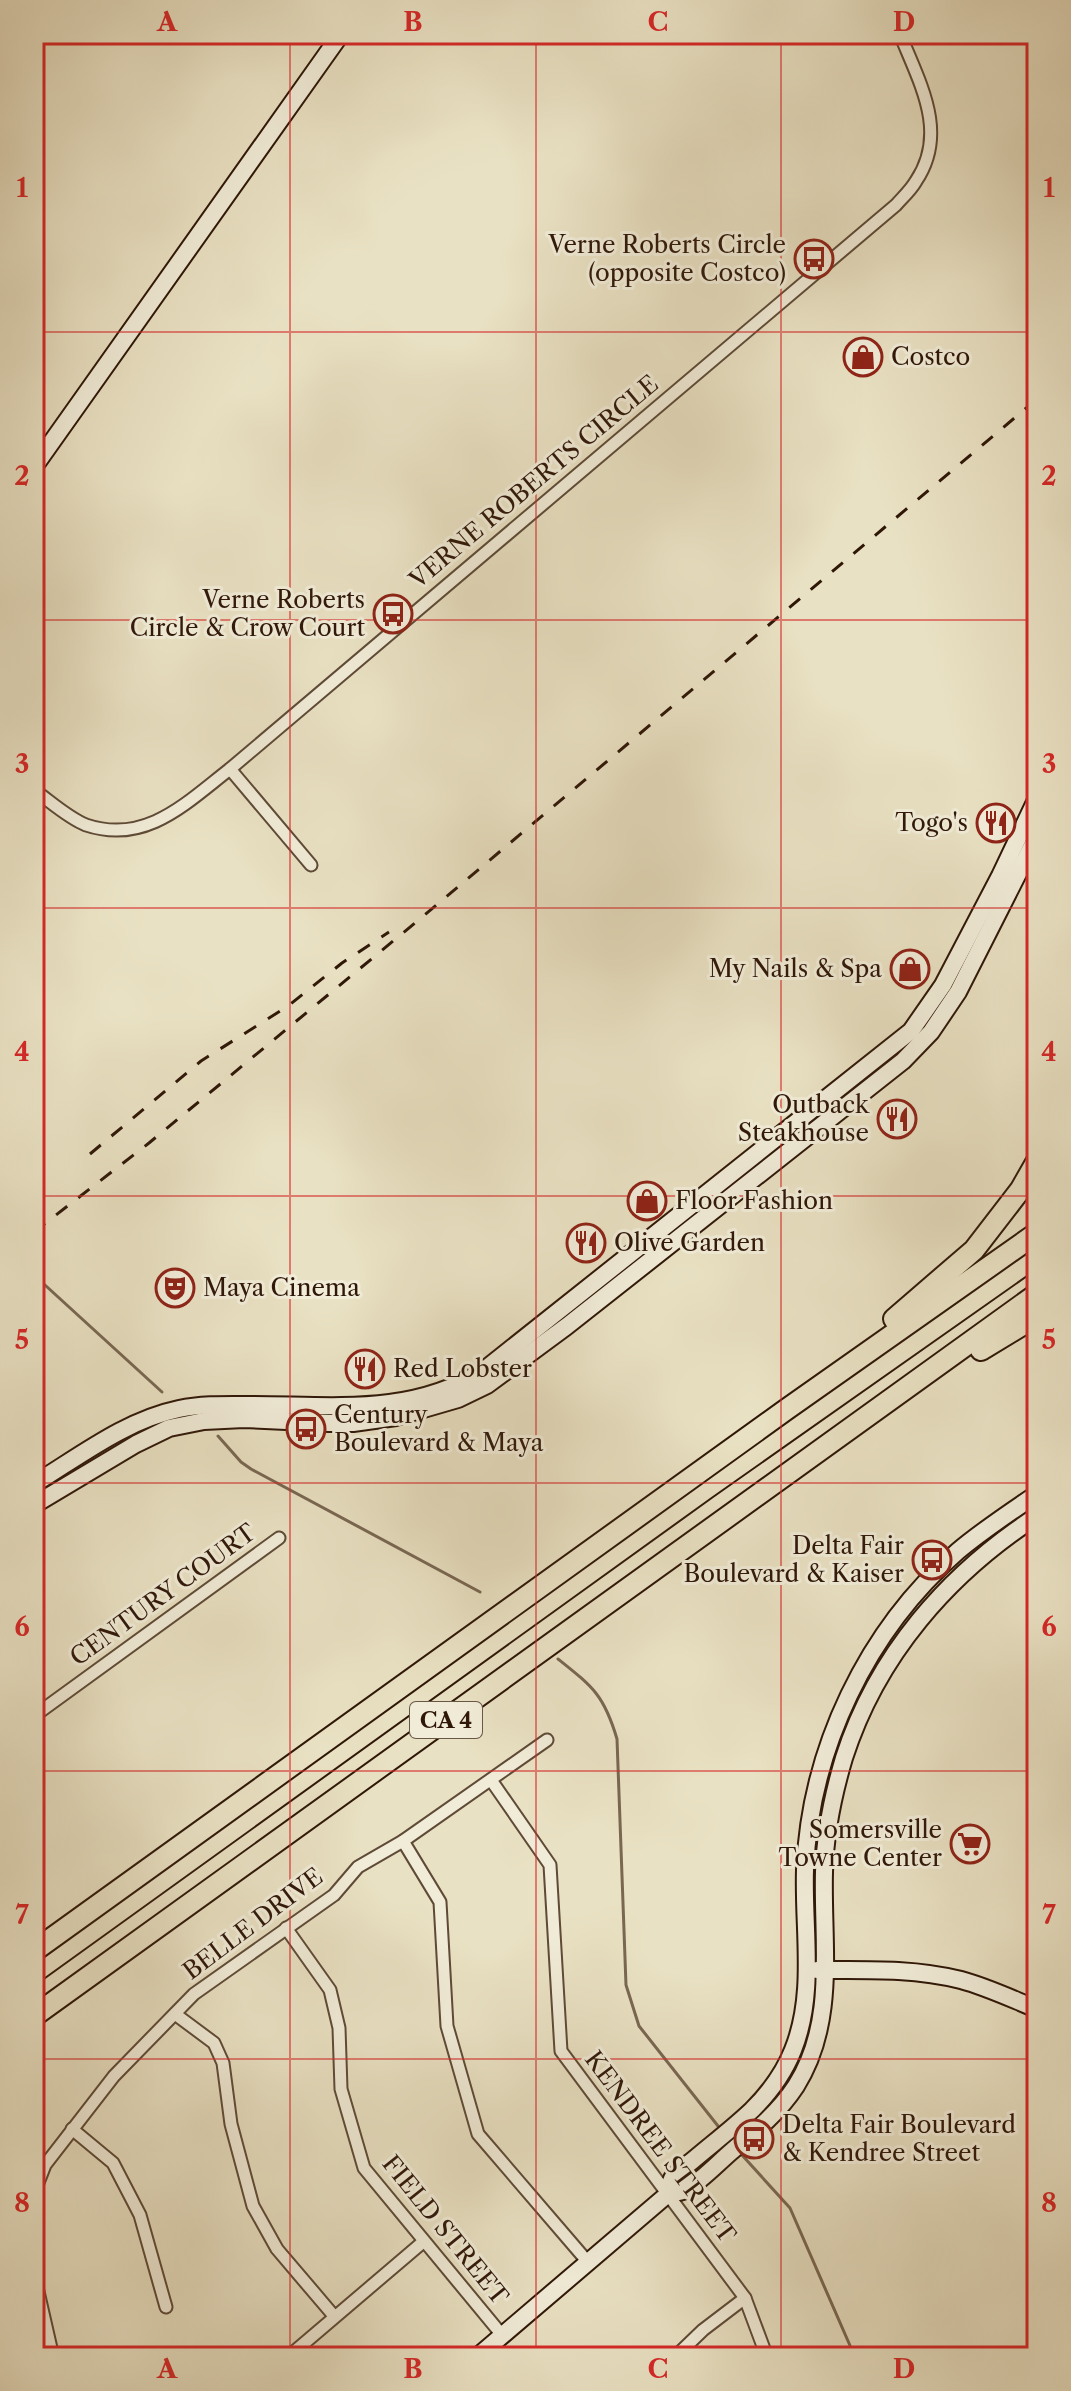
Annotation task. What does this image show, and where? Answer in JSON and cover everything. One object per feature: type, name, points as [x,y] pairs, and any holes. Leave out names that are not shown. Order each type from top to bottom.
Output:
[{"type":"highway","points":[[787,1409],[974,1250],[1021,1189],[1037,1161]]},
{"type":"highway","name":"CA 4","points":[[34,1951],[787,1409],[1037,1233]]},
{"type":"highway","name":"CA 4","points":[[34,2016],[1037,1294]]},
{"type":"highway","points":[[857,1424],[1037,1316]]},
{"type":"street","points":[[34,467],[341,34]]},
{"type":"street","name":"VERNE ROBERTS CIRCLE","points":[[34,790],[84,824],[120,832],[151,825],[188,802],[896,205],[917,181],[929,152],[932,131],[928,103],[900,34]]},
{"type":"street","points":[[230,769],[311,865]]},
{"type":"street","points":[[34,1484],[140,1420],[180,1409],[219,1405],[376,1406],[437,1394],[483,1371],[911,1031],[943,985],[1037,798]]},
{"type":"street","points":[[34,1505],[136,1444],[169,1428],[204,1421],[244,1419],[329,1423],[382,1419],[428,1410],[487,1385],[567,1326],[903,1061],[931,1032],[958,992],[1037,836]]},
{"type":"street","points":[[668,2194],[672,2178],[752,2110],[778,2078],[792,2053],[805,2004],[806,1864],[813,1807],[829,1747],[856,1682],[890,1627],[934,1574],[987,1528],[1037,1494]]},
{"type":"street","points":[[477,2357],[668,2194],[684,2191],[751,2135],[775,2113],[796,2086],[810,2056],[824,2004],[824,1873],[828,1828],[845,1757],[866,1705],[902,1642],[939,1596],[984,1554],[1037,1516]]},
{"type":"street","name":"CENTURY COURT","points":[[34,1716],[279,1538]]},
{"type":"street","name":"BELLE DRIVE","points":[[34,2193],[45,2165],[114,2076],[194,1994],[334,1895],[358,1867],[403,1841],[547,1740]]},
{"type":"street","name":"KENDREE STREET","points":[[491,1780],[550,1865],[561,2051],[745,2298],[767,2357]]},
{"type":"street","points":[[403,1841],[440,1902],[447,2026],[478,2134],[587,2261]]},
{"type":"street","name":"FIELD STREET","points":[[286,1928],[330,1990],[339,2028],[341,2089],[364,2168],[502,2335]]},
{"type":"street","points":[[807,1970],[913,1971],[944,1976],[1037,2009]]},
{"type":"street","points":[[175,2014],[214,2043],[223,2063],[231,2124],[253,2206],[277,2249],[334,2316]]},
{"type":"street","points":[[72,2129],[113,2163],[140,2215],[166,2307]]},
{"type":"street","points":[[288,2357],[423,2242]]},
{"type":"street","points":[[34,2274],[53,2357]]},
{"type":"street","points":[[675,2357],[703,2330],[745,2298]]},
{"type":"waterway","points":[[34,1275],[162,1392]]},
{"type":"waterway","points":[[218,1436],[251,1469],[480,1592]]},
{"type":"waterway","points":[[558,1659],[596,1693],[617,1739],[626,1985],[639,2026],[718,2126]]},
{"type":"waterway","points":[[741,2154],[790,2208],[855,2357]]},
{"type":"tram line","points":[[34,1986],[713,1497],[1037,1269]]},
{"type":"railway","points":[[34,1232],[149,1143],[421,918],[1037,399]]},
{"type":"railway","points":[[90,1154],[201,1061],[288,1006],[342,963],[389,932]]},
{"type":"place","name":"Verne Roberts Circle (opposite Costco)","points":[[814,259]]},
{"type":"place","name":"Costco","points":[[863,357]]},
{"type":"place","name":"Verne Roberts Circle & Crow Court","points":[[393,614]]},
{"type":"place","name":"Togo's","points":[[996,823]]},
{"type":"place","name":"My Nails & Spa","points":[[910,969]]},
{"type":"place","name":"Outback Steakhouse","points":[[897,1119]]},
{"type":"place","name":"Floor Fashion","points":[[647,1201]]},
{"type":"place","name":"Olive Garden","points":[[586,1243]]},
{"type":"place","name":"Maya Cinema","points":[[175,1288]]},
{"type":"place","name":"Red Lobster","points":[[365,1369]]},
{"type":"place","name":"Century Boulevard & Maya","points":[[306,1429]]},
{"type":"place","name":"Delta Fair Boulevard & Kaiser","points":[[932,1560]]},
{"type":"place","name":"Somersville Towne Center","points":[[970,1844]]},
{"type":"place","name":"Delta Fair Boulevard & Kendree Street","points":[[754,2139]]}]
